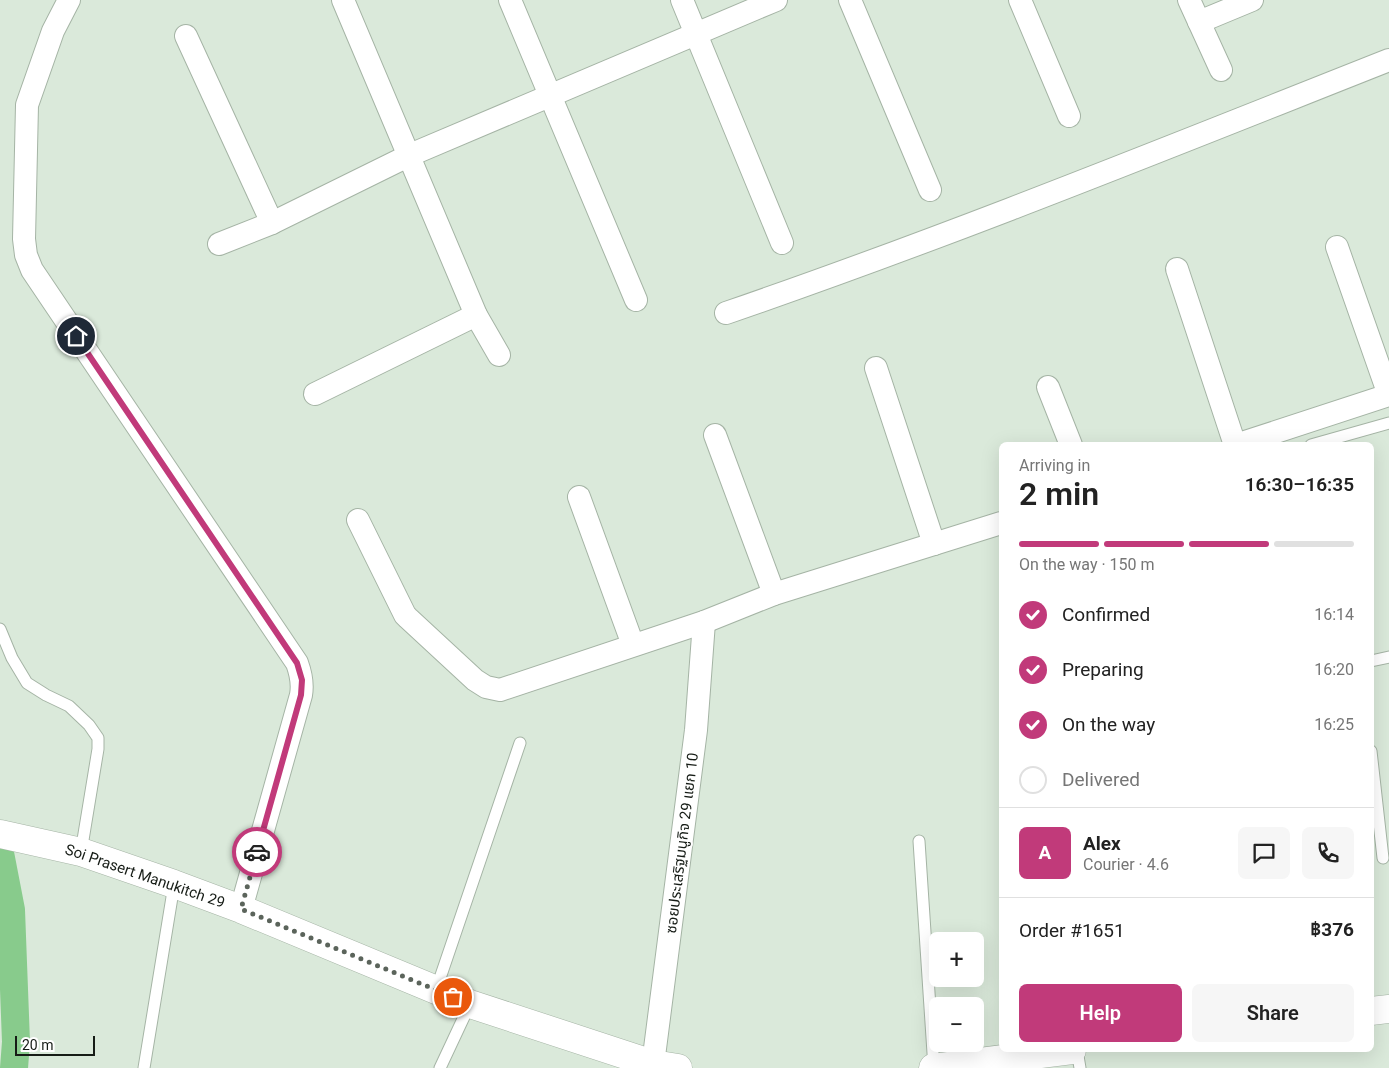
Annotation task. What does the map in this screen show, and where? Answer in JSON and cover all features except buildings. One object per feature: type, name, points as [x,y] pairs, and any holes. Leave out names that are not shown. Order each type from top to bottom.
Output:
[{"type":"street","points":[[69,0],[53,31],[27,106],[24,239],[26,255],[32,270],[297,663],[300,672],[301,695],[241,909]]},
{"type":"street","points":[[343,0],[476,314],[499,355]]},
{"type":"street","points":[[510,0],[636,300]]},
{"type":"street","points":[[682,0],[782,243]]},
{"type":"street","points":[[219,244],[272,223],[410,155],[776,0]]},
{"type":"street","points":[[850,0],[930,190]]},
{"type":"street","points":[[1020,0],[1068,116]]},
{"type":"street","points":[[1189,0],[1221,70]]},
{"type":"street","points":[[1199,22],[1252,0]]},
{"type":"street","points":[[186,36],[272,223]]},
{"type":"street","points":[[726,313],[823,280],[1389,60]]},
{"type":"street","points":[[1244,442],[1389,395],[1337,247]]},
{"type":"street","points":[[1177,269],[1234,442]]},
{"type":"street","points":[[315,394],[476,314]]},
{"type":"street","points":[[876,368],[934,544]]},
{"type":"street","points":[[1048,387],[1069,442]]},
{"type":"street","points":[[715,435],[774,594]]},
{"type":"street","points":[[578,498],[633,645]]},
{"type":"street","points":[[358,520],[405,615],[475,680],[486,687],[500,690],[704,622],[774,594],[999,524]]},
{"type":"street","name":"ซอยประเสริฐมนูกิจ 29 แยก 10","points":[[666,1066],[704,622]]},
{"type":"street","name":"Soi Prasert Manukitch 29","points":[[0,834],[81,852],[174,884],[241,909],[470,1004],[666,1066]]},
{"type":"street","points":[[1374,1011],[1389,1009]]},
{"type":"street","points":[[934,1068],[1057,1052]]},
{"type":"lane","points":[[1322,442],[1389,423]]},
{"type":"lane","points":[[0,629],[12,658],[27,683],[46,696],[69,706],[89,725],[98,738],[98,749],[81,852]]},
{"type":"lane","points":[[1374,660],[1389,657]]},
{"type":"lane","points":[[436,990],[520,743]]},
{"type":"lane","points":[[1374,778],[1383,858]]},
{"type":"lane","points":[[919,841],[934,1068]]},
{"type":"lane","points":[[144,1068],[174,884]]},
{"type":"lane","points":[[440,1068],[470,1004]]},
{"type":"lane","points":[[1077,1052],[1080,1068]]},
{"type":"waterway","points":[[0,853],[11,910],[16,1042],[14,1068]]},
{"type":"way so far","points":[[257,852],[241,909],[453,997]]},
{"type":"route","points":[[76,336],[297,663],[302,680],[301,695],[257,852]]}]
